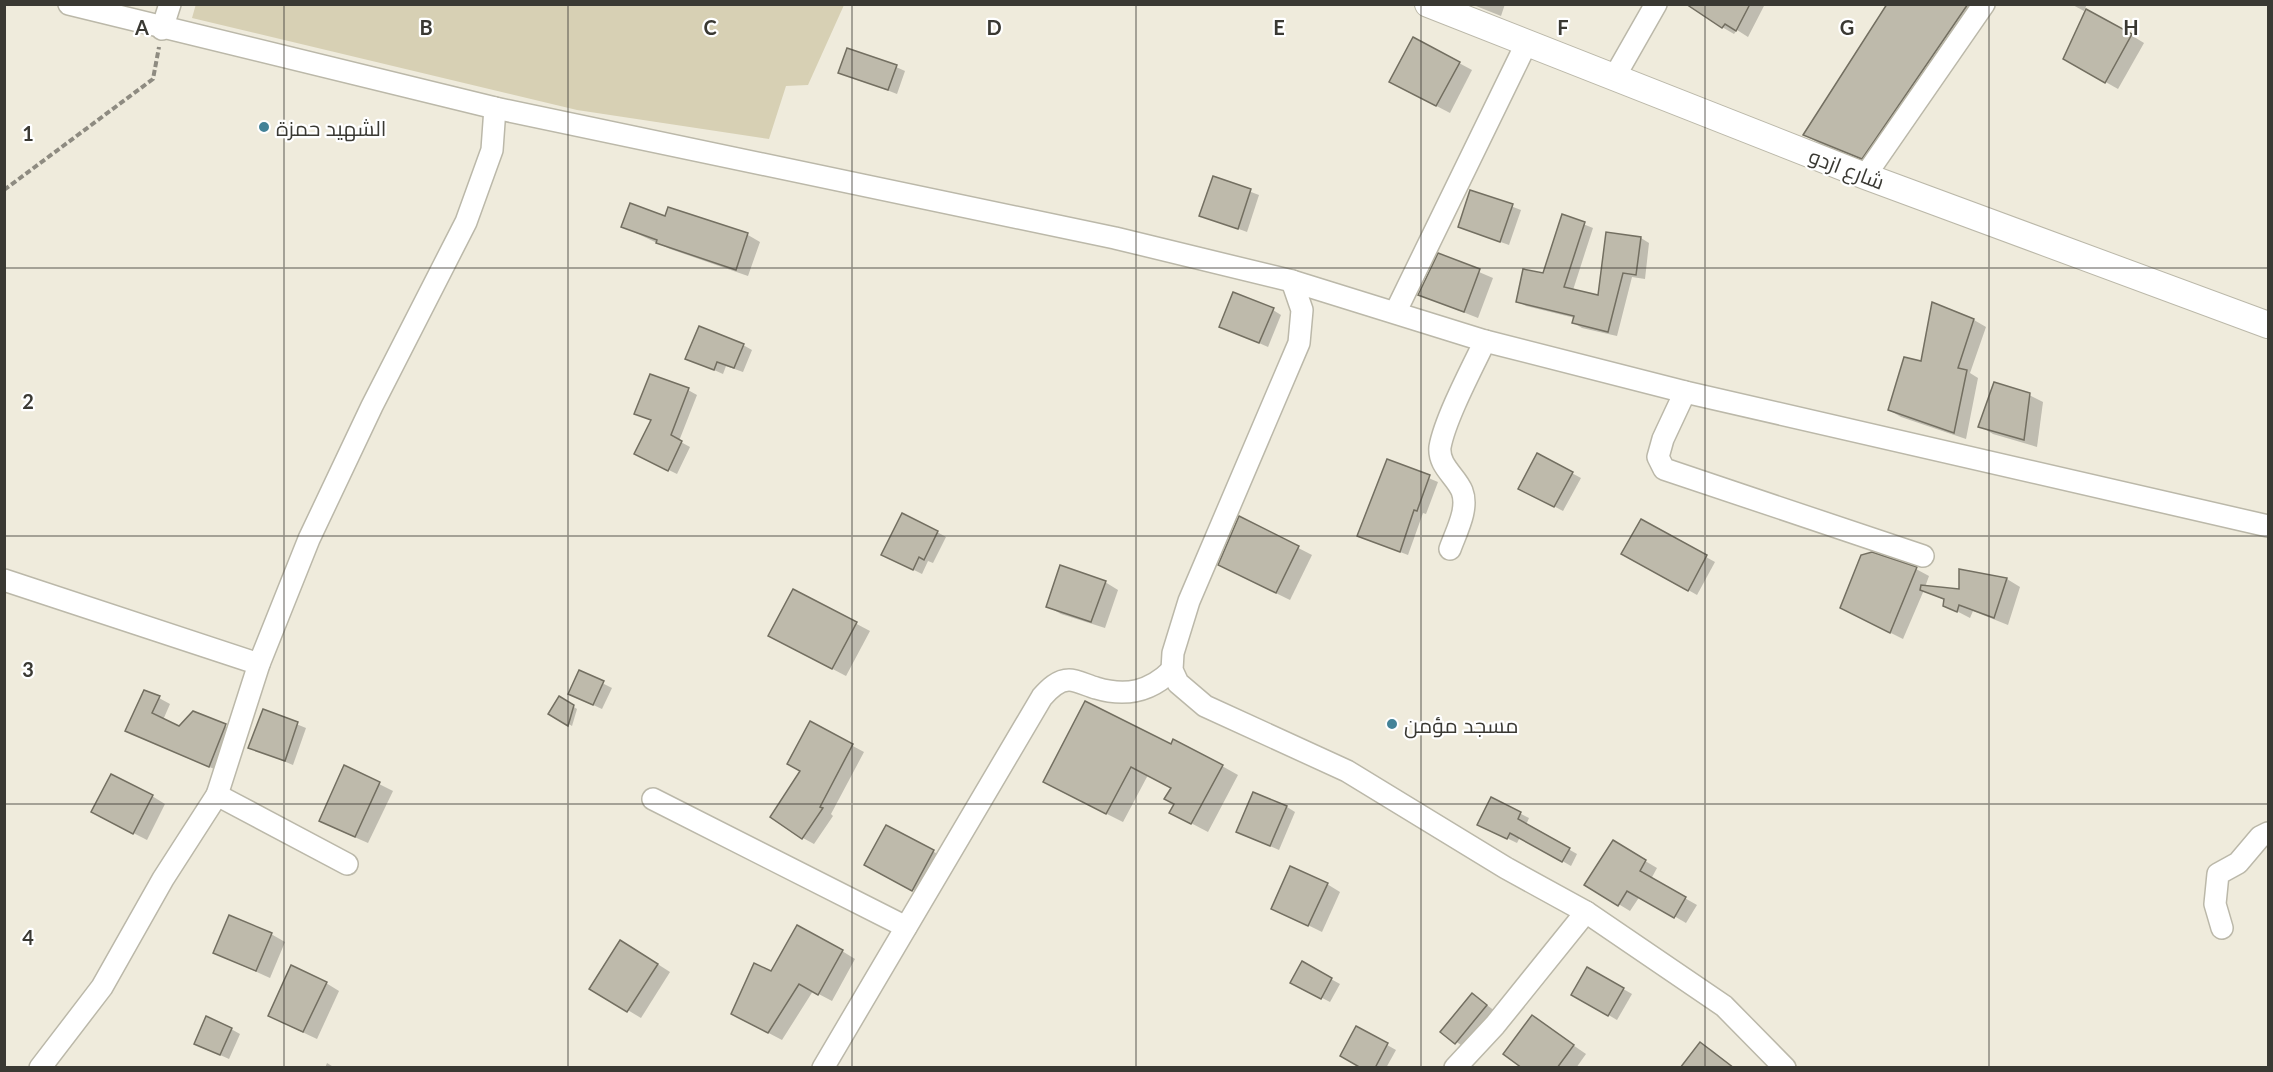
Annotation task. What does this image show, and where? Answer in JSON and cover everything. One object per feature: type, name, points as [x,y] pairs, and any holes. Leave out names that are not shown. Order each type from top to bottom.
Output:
[{"type":"street","points":[[69,4],[162,29],[495,108],[973,207],[1292,281],[1396,311],[1485,341],[1685,392],[2268,526]]},
{"type":"street","points":[[162,29],[170,4]]},
{"type":"street","name":"شارع ازدو","points":[[1428,4],[1865,176],[2268,325]]},
{"type":"street","points":[[1615,76],[1656,4]]},
{"type":"street","points":[[1865,176],[1984,4]]},
{"type":"street","points":[[1396,311],[1527,42]]},
{"type":"street","points":[[40,1068],[102,987],[163,879],[217,795],[259,664],[309,539],[465,222],[492,150],[495,108]]},
{"type":"street","points":[[1292,281],[1302,310],[1299,344],[1189,601],[1173,652],[1172,670],[1178,684],[1205,706],[1347,771],[1506,868],[1586,912],[1724,1006],[1785,1068]]},
{"type":"street","points":[[1450,549],[1464,508],[1462,491],[1441,459],[1440,447],[1458,399],[1485,341]]},
{"type":"street","points":[[1685,392],[1663,439],[1658,457],[1664,469],[1923,556]]},
{"type":"street","points":[[4,580],[259,664]]},
{"type":"street","points":[[823,1068],[1042,697],[1052,686],[1068,680],[1119,693],[1138,692],[1158,684],[1172,670]]},
{"type":"street","points":[[217,795],[347,864]]},
{"type":"street","points":[[653,799],[906,927]]},
{"type":"street","points":[[2222,928],[2215,904],[2218,874],[2238,863],[2260,837],[2268,833]]},
{"type":"street","points":[[1455,1068],[1495,1025],[1586,912]]},
{"type":"path","points":[[4,190],[153,79],[162,29]]},
{"type":"shaded area","points":[[196,4],[844,5],[808,85],[786,86],[769,139],[577,110],[192,18]]},
{"type":"building","points":[[1686,4],[1750,4],[1736,31],[1725,24],[1722,28]]},
{"type":"building","points":[[1887,4],[1968,4],[1862,159],[1803,135]]},
{"type":"building","points":[[2086,9],[2132,34],[2105,83],[2063,59]]},
{"type":"building","points":[[1413,37],[1460,62],[1436,106],[1389,82]]},
{"type":"building","points":[[847,48],[897,65],[888,90],[838,73]]},
{"type":"building","points":[[1213,176],[1251,189],[1238,229],[1199,216]]},
{"type":"building","points":[[1470,190],[1513,204],[1500,242],[1458,227]]},
{"type":"building","points":[[630,203],[665,216],[668,207],[748,233],[736,270],[656,243],[657,240],[621,227]]},
{"type":"building","points":[[1562,214],[1585,222],[1564,287],[1598,295],[1606,232],[1641,237],[1636,275],[1623,273],[1608,332],[1572,323],[1574,316],[1516,302],[1523,269],[1543,273]]},
{"type":"building","points":[[1438,253],[1480,269],[1464,312],[1418,295]]},
{"type":"building","points":[[1233,292],[1274,308],[1259,343],[1219,327]]},
{"type":"building","points":[[1932,302],[1974,319],[1958,368],[1967,370],[1954,433],[1888,410],[1904,357],[1921,361]]},
{"type":"building","points":[[699,326],[744,344],[734,368],[717,362],[714,370],[685,359]]},
{"type":"building","points":[[650,374],[689,388],[671,435],[682,441],[668,471],[634,454],[651,420],[634,414]]},
{"type":"building","points":[[1994,382],[2030,393],[2024,440],[1978,427]]},
{"type":"building","points":[[1537,453],[1573,472],[1554,507],[1518,489]]},
{"type":"building","points":[[1387,459],[1430,475],[1417,511],[1414,510],[1400,552],[1357,536]]},
{"type":"building","points":[[902,513],[938,531],[924,560],[919,557],[913,570],[881,555]]},
{"type":"building","points":[[1239,516],[1299,546],[1276,593],[1218,565]]},
{"type":"building","points":[[1641,519],[1707,555],[1688,591],[1621,554]]},
{"type":"building","points":[[1872,552],[1917,567],[1890,633],[1840,608],[1861,555]]},
{"type":"building","points":[[1060,565],[1106,581],[1091,622],[1046,607]]},
{"type":"building","points":[[1959,569],[2007,578],[1994,618],[1959,605],[1957,612],[1943,606],[1944,599],[1920,590],[1921,585],[1959,589]]},
{"type":"building","points":[[793,589],[857,622],[832,669],[768,636]]},
{"type":"building","points":[[579,670],[604,681],[593,705],[568,694]]},
{"type":"building","points":[[144,690],[160,696],[152,713],[179,726],[193,711],[226,724],[209,767],[125,731]]},
{"type":"building","points":[[559,696],[574,705],[568,726],[548,714]]},
{"type":"building","points":[[1085,701],[1171,744],[1173,739],[1223,765],[1191,824],[1169,813],[1174,804],[1164,799],[1171,788],[1131,767],[1106,814],[1043,782]]},
{"type":"building","points":[[263,709],[298,722],[285,761],[248,748]]},
{"type":"building","points":[[810,721],[853,744],[820,807],[823,808],[802,839],[770,817],[800,771],[787,764]]},
{"type":"building","points":[[344,765],[380,782],[355,837],[319,821]]},
{"type":"building","points":[[111,774],[153,795],[133,834],[91,812]]},
{"type":"building","points":[[1253,792],[1287,806],[1270,846],[1236,832]]},
{"type":"building","points":[[1491,797],[1521,812],[1518,819],[1570,848],[1562,862],[1510,833],[1507,839],[1477,825]]},
{"type":"building","points":[[886,825],[934,850],[912,891],[864,865]]},
{"type":"building","points":[[1613,840],[1646,860],[1640,871],[1686,897],[1674,918],[1627,891],[1618,906],[1584,885]]},
{"type":"building","points":[[1290,866],[1328,883],[1308,926],[1271,909]]},
{"type":"building","points":[[229,915],[272,933],[256,971],[213,953]]},
{"type":"building","points":[[797,925],[843,950],[818,995],[799,984],[768,1033],[731,1014],[754,963],[771,971]]},
{"type":"building","points":[[620,940],[658,964],[627,1012],[589,989]]},
{"type":"building","points":[[1302,961],[1332,978],[1321,999],[1290,983]]},
{"type":"building","points":[[291,965],[327,982],[303,1032],[268,1016]]},
{"type":"building","points":[[1587,967],[1624,988],[1608,1016],[1571,995]]},
{"type":"building","points":[[1472,993],[1487,1005],[1455,1044],[1440,1032]]},
{"type":"building","points":[[1532,1015],[1574,1045],[1557,1068],[1522,1068],[1503,1054]]},
{"type":"building","points":[[206,1016],[232,1028],[220,1055],[194,1044]]},
{"type":"building","points":[[1356,1026],[1388,1043],[1375,1068],[1361,1068],[1340,1056]]},
{"type":"building","points":[[1700,1042],[1734,1068],[1680,1068]]},
{"type":"place","name":"الشهيد حمزة","points":[[264,127]]},
{"type":"place","name":"مسجد مؤمن","points":[[1392,724]]}]
